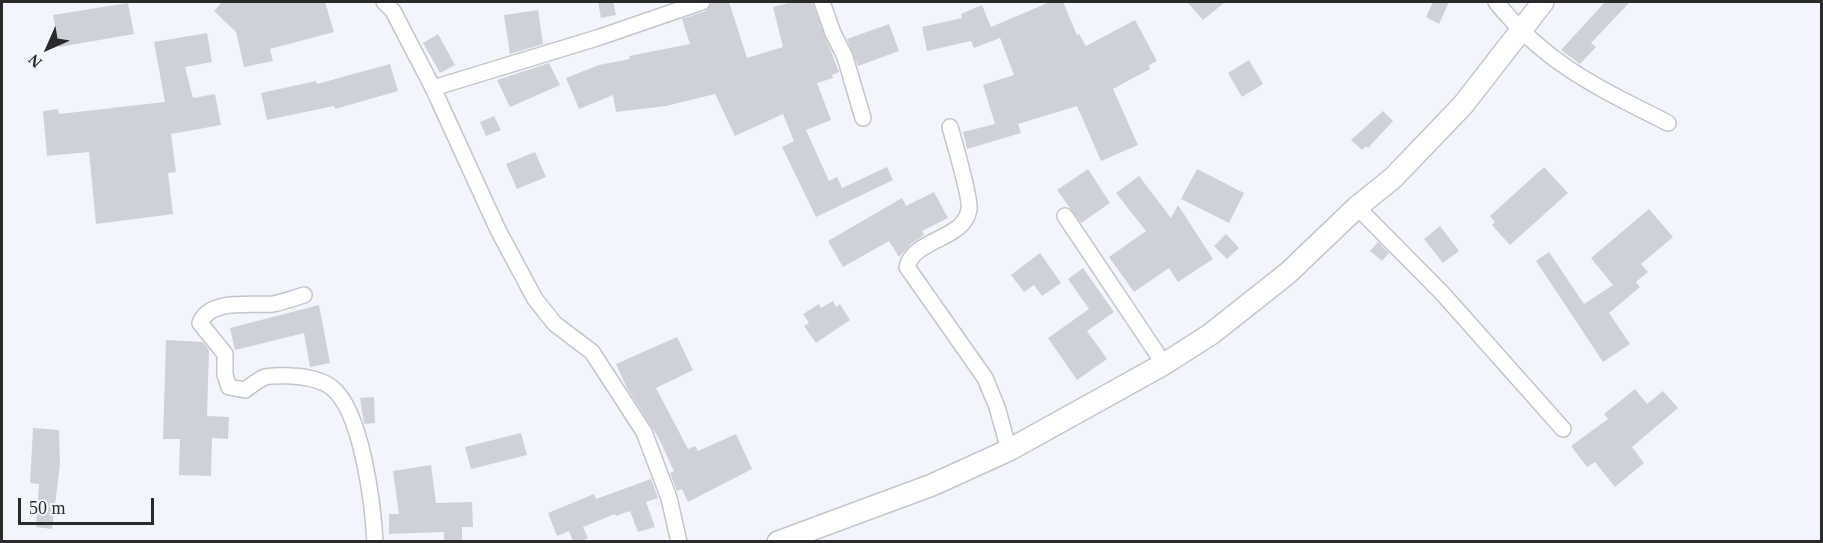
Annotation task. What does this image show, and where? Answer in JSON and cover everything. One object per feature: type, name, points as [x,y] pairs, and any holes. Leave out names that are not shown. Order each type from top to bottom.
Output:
[{"type":"main road","points":[[778,542],[932,485],[1009,450],[1164,364],[1211,334],[1288,273],[1357,207],[1393,178],[1463,105],[1543,2]]},
{"type":"street","points":[[384,2],[393,11],[433,88],[498,230],[535,300],[555,324],[592,352],[645,432],[669,498],[679,542]]},
{"type":"street","points":[[433,88],[597,38],[702,2]]},
{"type":"street","points":[[822,2],[833,33],[845,57],[863,118]]},
{"type":"street","points":[[1496,2],[1520,31],[1565,69],[1668,123]]},
{"type":"street","points":[[950,127],[969,208],[962,224],[915,253],[907,267],[985,378],[997,407],[1009,450]]},
{"type":"street","points":[[1357,207],[1443,294],[1563,429]]},
{"type":"street","points":[[1065,216],[1164,364]]},
{"type":"street","points":[[304,295],[274,303],[217,307],[202,317],[200,323],[225,354],[225,375],[229,387],[245,390],[264,375],[301,376],[332,387],[348,410],[364,457],[375,542]]},
{"type":"building","points":[[222,2],[325,2],[334,32],[270,49],[273,61],[244,67],[236,32],[214,11]]},
{"type":"building","points":[[598,2],[613,2],[616,15],[601,18]]},
{"type":"building","points":[[711,2],[729,2],[747,58],[783,47],[773,7],[792,2],[812,2],[839,72],[832,75],[833,78],[817,83],[831,120],[806,130],[829,181],[837,177],[842,188],[887,167],[893,180],[816,217],[782,147],[794,141],[783,114],[735,136],[715,94],[666,106],[616,112],[613,95],[579,109],[566,78],[599,65],[630,59],[629,56],[690,44],[682,19],[706,11]]},
{"type":"building","points":[[1050,2],[1063,2],[1077,35],[1079,34],[1086,46],[1135,20],[1157,61],[1149,65],[1150,69],[1113,89],[1138,145],[1101,161],[1077,106],[1018,124],[1021,133],[967,149],[963,132],[995,124],[983,85],[1014,75],[1000,38],[974,48],[971,41],[927,51],[922,27],[962,18],[961,14],[982,5],[991,27]]},
{"type":"building","points":[[1187,2],[1225,2],[1203,20]]},
{"type":"building","points":[[1433,2],[1449,2],[1439,24],[1426,17]]},
{"type":"building","points":[[1605,2],[1630,2],[1591,43],[1596,47],[1580,64],[1561,50]]},
{"type":"building","points":[[128,3],[134,34],[59,47],[53,15]]},
{"type":"building","points":[[538,10],[543,44],[510,54],[504,15]]},
{"type":"building","points":[[889,24],[899,51],[858,66],[847,39]]},
{"type":"building","points":[[207,33],[212,62],[185,67],[193,98],[215,94],[221,125],[171,134],[176,172],[168,173],[173,214],[96,224],[89,152],[47,156],[43,111],[58,109],[59,114],[165,102],[154,42]]},
{"type":"building","points":[[438,34],[455,65],[440,73],[423,43]]},
{"type":"building","points":[[1249,60],[1263,84],[1242,97],[1228,73]]},
{"type":"building","points":[[549,63],[560,85],[510,107],[497,80]]},
{"type":"building","points":[[390,64],[398,91],[335,109],[334,106],[267,120],[261,93],[316,81],[317,84]]},
{"type":"building","points":[[1383,111],[1393,121],[1368,148],[1366,146],[1362,150],[1351,140]]},
{"type":"building","points":[[494,116],[501,130],[486,136],[480,122]]},
{"type":"building","points":[[535,152],[546,177],[517,189],[506,164]]},
{"type":"building","points":[[1544,167],[1568,193],[1510,245],[1492,225],[1495,222],[1490,216]]},
{"type":"building","points":[[1088,169],[1110,203],[1081,223],[1057,190]]},
{"type":"building","points":[[1197,169],[1244,193],[1229,223],[1181,199]]},
{"type":"building","points":[[1139,176],[1171,218],[1178,205],[1213,259],[1178,282],[1169,268],[1134,292],[1109,257],[1146,231],[1116,193]]},
{"type":"building","points":[[934,192],[948,218],[922,231],[924,235],[912,243],[899,257],[889,241],[843,267],[828,241],[902,198],[906,206]]},
{"type":"building","points":[[1649,209],[1673,237],[1641,264],[1648,272],[1636,282],[1640,287],[1609,313],[1630,344],[1603,362],[1536,261],[1549,252],[1584,304],[1613,285],[1591,258]]},
{"type":"building","points":[[1440,226],[1459,251],[1443,263],[1424,239]]},
{"type":"building","points":[[1226,234],[1239,248],[1227,259],[1214,246]]},
{"type":"building","points":[[1378,242],[1389,253],[1382,261],[1370,251]]},
{"type":"building","points":[[1040,253],[1061,283],[1042,296],[1034,285],[1024,292],[1011,275]]},
{"type":"building","points":[[1083,268],[1114,312],[1087,331],[1107,359],[1077,380],[1048,338],[1089,309],[1068,279]]},
{"type":"building","points":[[833,301],[836,307],[840,304],[850,320],[816,343],[804,326],[809,323],[803,314],[819,304],[821,308]]},
{"type":"building","points":[[319,305],[330,363],[310,367],[304,333],[235,350],[230,328]]},
{"type":"building","points":[[677,337],[693,370],[656,388],[688,449],[695,446],[698,451],[736,434],[752,469],[688,502],[682,489],[677,491],[670,473],[674,471],[658,437],[627,388],[616,364]]},
{"type":"building","points":[[166,340],[203,342],[209,350],[207,416],[229,417],[228,439],[212,438],[211,476],[179,475],[180,439],[163,439]]},
{"type":"building","points":[[1635,389],[1647,404],[1663,391],[1678,408],[1632,447],[1644,463],[1615,487],[1595,462],[1587,467],[1571,446],[1608,419],[1604,414]]},
{"type":"building","points":[[374,397],[375,423],[364,424],[360,398]]},
{"type":"building","points":[[33,428],[59,430],[60,464],[52,529],[36,527],[39,484],[30,483]]},
{"type":"building","points":[[521,433],[527,455],[471,469],[465,447]]},
{"type":"building","points":[[431,465],[436,503],[472,502],[473,527],[462,527],[462,542],[444,542],[444,532],[389,534],[389,514],[399,514],[393,471]]},
{"type":"building","points":[[651,479],[658,498],[646,502],[655,527],[638,532],[630,511],[616,516],[615,514],[583,527],[588,538],[580,542],[573,542],[569,531],[557,536],[548,513],[594,494],[596,499]]}]
